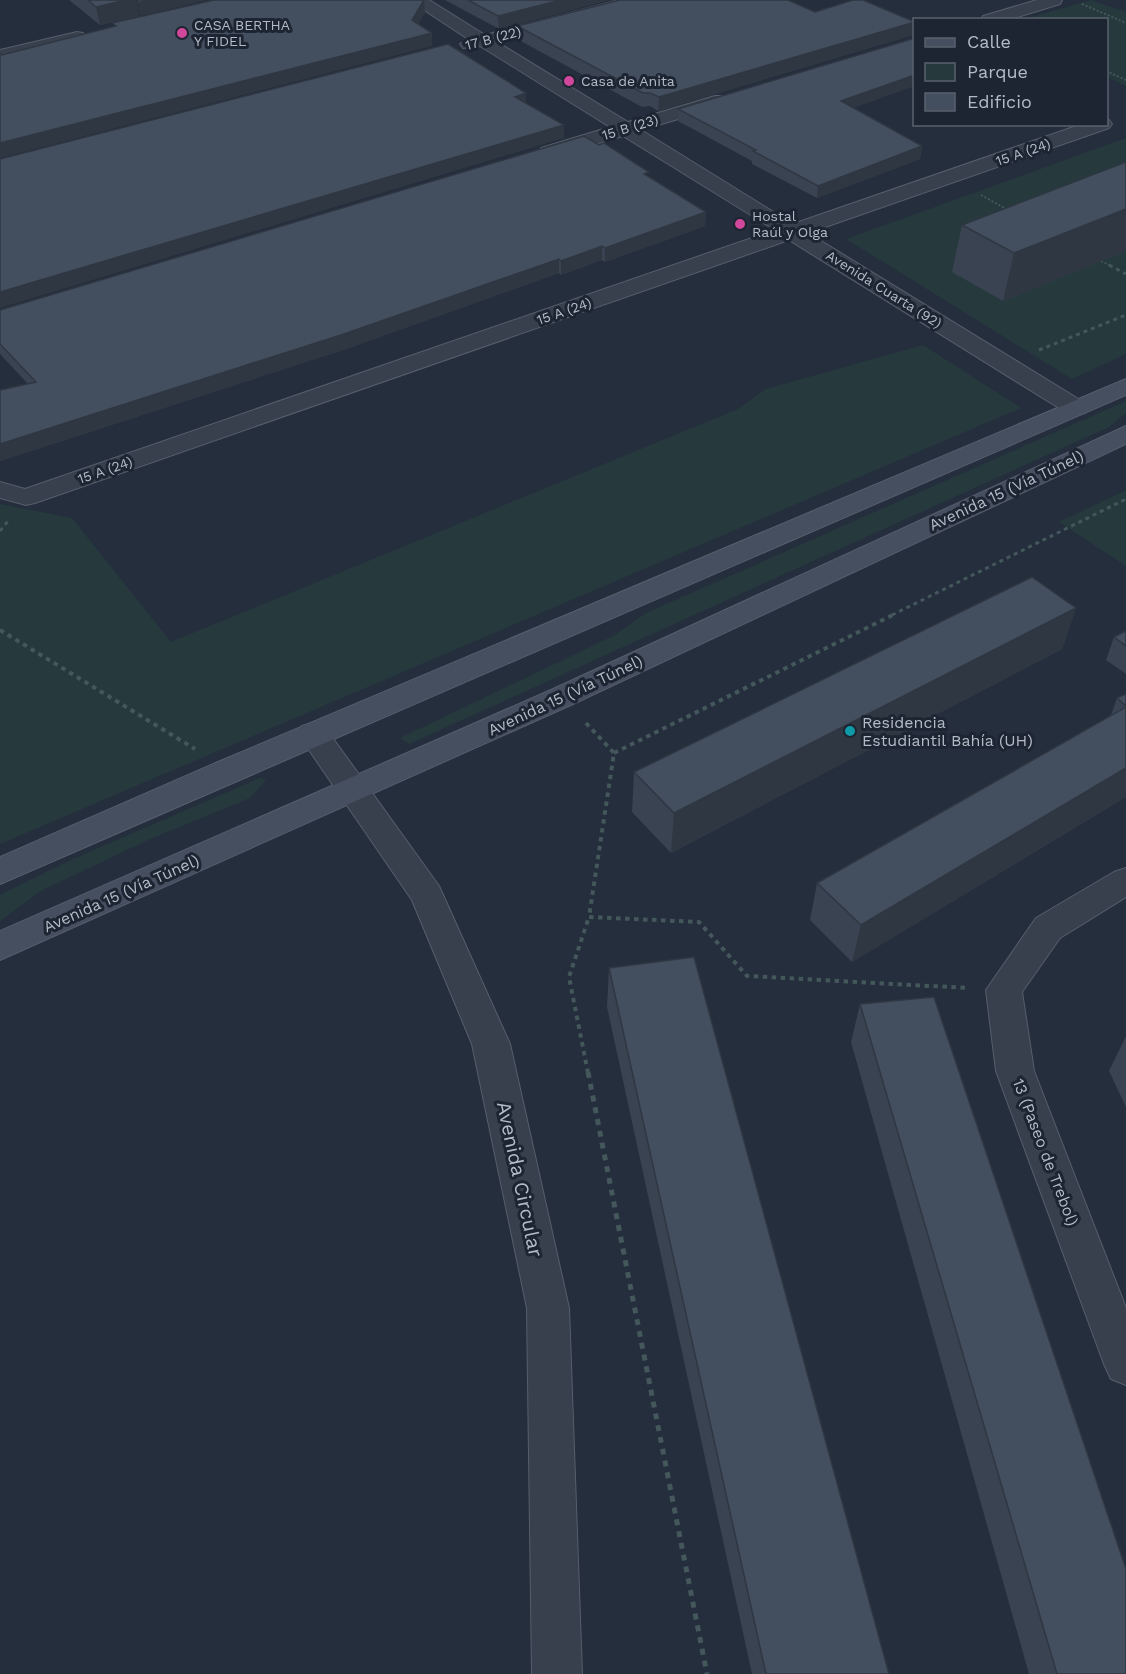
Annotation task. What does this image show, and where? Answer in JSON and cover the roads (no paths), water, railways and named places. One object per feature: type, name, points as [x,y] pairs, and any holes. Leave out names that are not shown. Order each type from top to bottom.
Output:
[{"type":"main road","points":[[0,871],[229,770],[1126,386]]},
{"type":"main road","name":"Avenida 15 (Vía Túnel)","points":[[0,946],[355,791],[562,697],[1126,434]]},
{"type":"street","name":"Avenida Cuarta (92)","points":[[417,0],[1076,408]]},
{"type":"street","name":"17 B (22)","points":[[448,50],[638,0]]},
{"type":"street","points":[[996,18],[1054,0]]},
{"type":"street","points":[[0,55],[99,32]]},
{"type":"street","name":"15 B (23)","points":[[532,157],[736,95]]},
{"type":"street","name":"15 A (24)","points":[[0,490],[26,497],[1097,126]]},
{"type":"street","name":"Avenida Circular","points":[[313,734],[427,896],[491,1044],[548,1308],[557,1674]]},
{"type":"street","name":"13 (Paseo de Trebol)","points":[[1126,881],[1048,928],[1004,990],[1015,1071],[1126,1364]]},
{"type":"place","name":"CASA BERTHA Y FIDEL","points":[[182,33]]},
{"type":"place","name":"Casa de Anita","points":[[569,81]]},
{"type":"place","name":"Hostal Raúl y Olga","points":[[740,224]]},
{"type":"place","name":"Residencia Estudiantil Bahía (UH)","points":[[850,731]]}]
